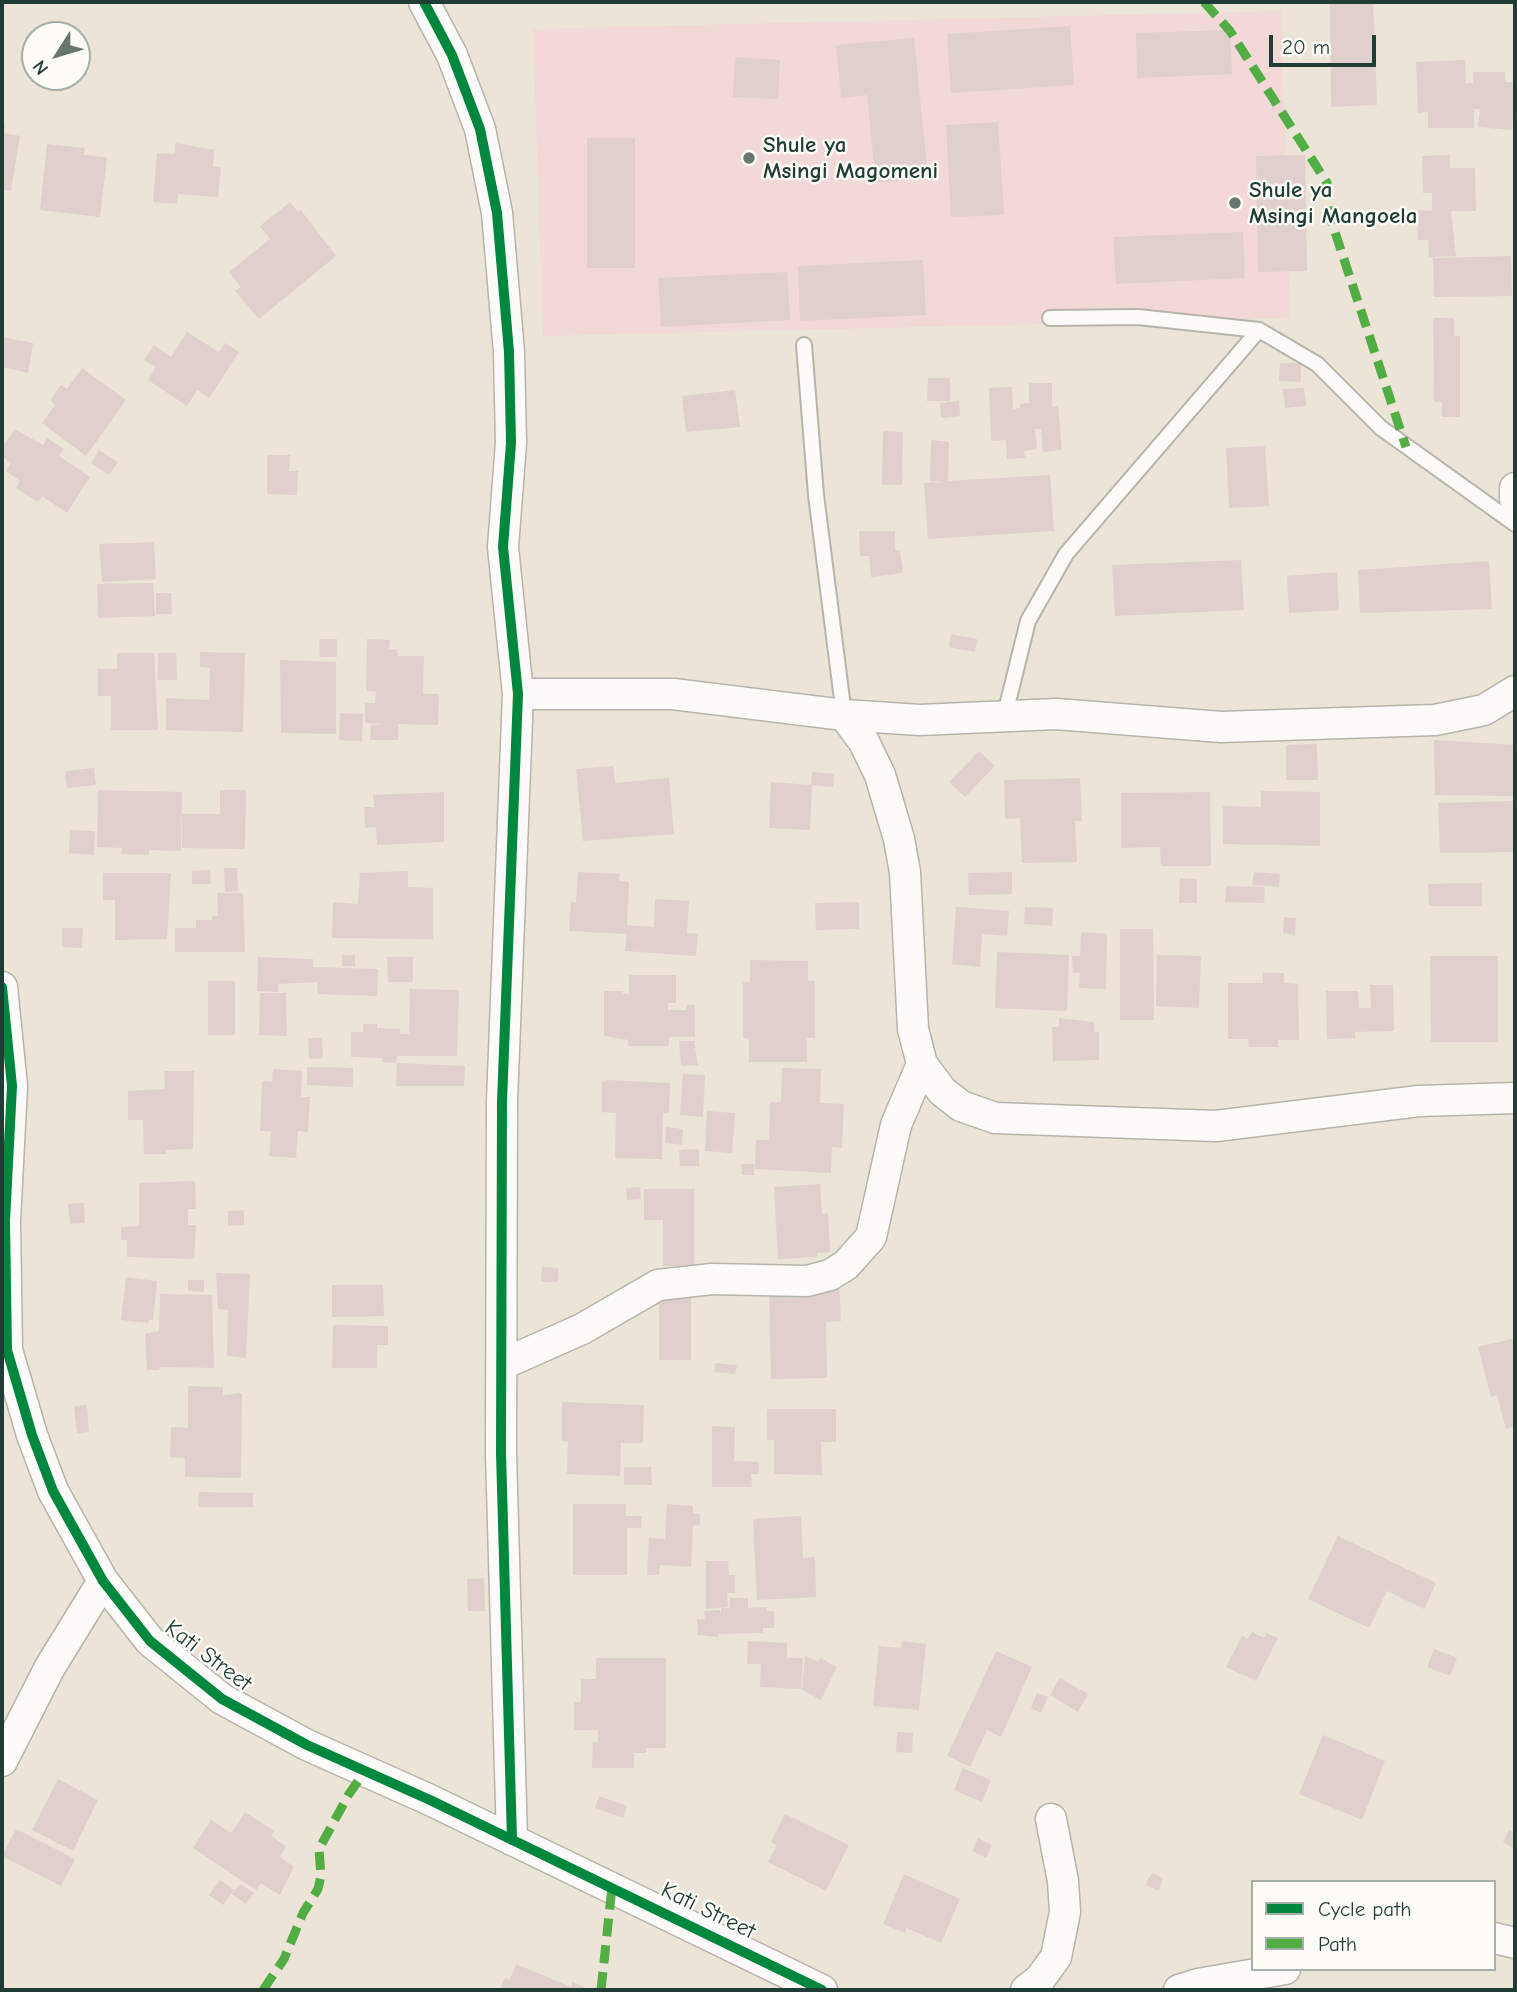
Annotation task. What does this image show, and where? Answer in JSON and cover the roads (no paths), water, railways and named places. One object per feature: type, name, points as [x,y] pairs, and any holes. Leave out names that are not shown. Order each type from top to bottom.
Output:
[{"type":"street","points":[[424,2],[452,55],[480,129],[497,213],[509,352],[511,443],[503,547],[517,694],[502,1101],[501,1453],[512,1840]]},
{"type":"street","points":[[1515,488],[1515,499]]},
{"type":"street","points":[[517,694],[673,694],[844,715],[920,720],[1005,714],[1056,714],[1221,726],[1435,720],[1485,710],[1515,691]]},
{"type":"street","points":[[844,715],[864,742],[880,775],[899,839],[905,872],[913,1029],[922,1064],[942,1091],[961,1106],[995,1118],[1216,1126],[1419,1101],[1515,1098]]},
{"type":"street","name":"Kati Street","points":[[2,987],[12,1086],[5,1221],[7,1350],[32,1435],[53,1491],[103,1581],[150,1641],[222,1699],[307,1745],[512,1840],[822,1990]]},
{"type":"street","points":[[502,1364],[582,1329],[658,1285],[712,1279],[807,1281],[830,1275],[846,1265],[871,1237],[896,1125],[922,1064]]},
{"type":"street","points":[[2,1761],[50,1667],[103,1581]]},
{"type":"street","points":[[1026,1990],[1040,1979],[1056,1957],[1065,1912],[1063,1881],[1052,1819]]},
{"type":"street","points":[[1496,1938],[1515,1943]]},
{"type":"street","points":[[1179,1990],[1273,1971]]},
{"type":"lane","points":[[1050,318],[1138,317],[1259,330],[1317,363],[1381,428],[1515,524]]},
{"type":"lane","points":[[1005,714],[1028,621],[1066,554],[1259,330]]},
{"type":"lane","points":[[804,345],[816,495],[844,715]]},
{"type":"place","name":"Shule ya Msingi Magomeni","points":[[749,158]]},
{"type":"place","name":"Shule ya Msingi Mangoela","points":[[1235,203]]}]
